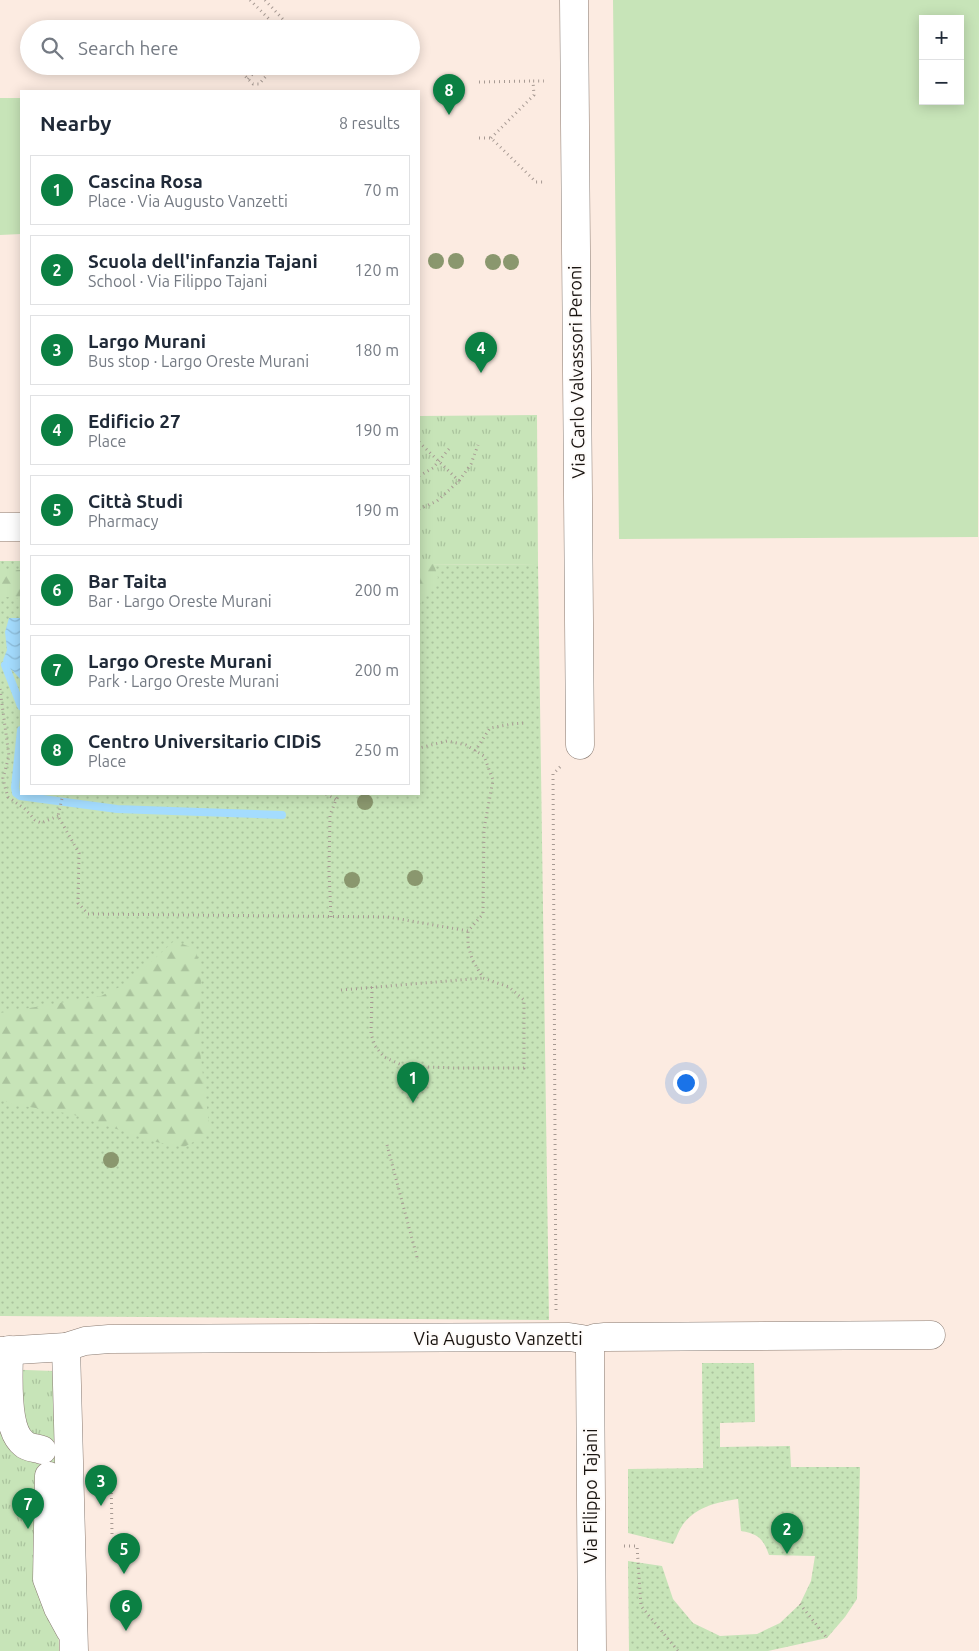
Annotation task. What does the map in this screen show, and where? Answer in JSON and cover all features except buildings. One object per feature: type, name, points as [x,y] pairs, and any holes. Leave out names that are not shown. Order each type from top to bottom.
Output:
[{"type":"street","name":"Via Carlo Valvassori Peroni","points":[[574,0],[580,745]]},
{"type":"street","points":[[0,527],[20,527]]},
{"type":"street","name":"Via Augusto Vanzetti","points":[[5,1350],[66,1347],[85,1341],[109,1339],[569,1338],[586,1341],[595,1338],[930,1335]]},
{"type":"street","name":"Via Filippo Tajani","points":[[586,1341],[590,1352],[592,1651]]},
{"type":"street","points":[[66,1347],[74,1644]]},
{"type":"street","points":[[5,1350],[10,1416],[15,1435],[25,1446],[42,1450]]},
{"type":"street","points":[[49,1476],[47,1579],[74,1644]]},
{"type":"path","points":[[250,0],[270,20]]},
{"type":"path","points":[[265,0],[284,20]]},
{"type":"path","points":[[244,75],[253,84],[259,84],[268,75]]},
{"type":"path","points":[[248,79],[252,75]]},
{"type":"path","points":[[479,82],[544,80]]},
{"type":"path","points":[[491,138],[534,95],[533,81]]},
{"type":"path","points":[[479,138],[491,138],[536,182],[545,182]]},
{"type":"path","points":[[420,443],[459,480]]},
{"type":"path","points":[[420,509],[437,501],[459,480],[471,464],[478,445]]},
{"type":"path","points":[[420,475],[433,468],[449,449]]},
{"type":"path","points":[[0,689],[9,756],[3,778],[8,797],[41,823],[58,816]]},
{"type":"path","points":[[475,751],[490,728],[524,723]]},
{"type":"path","points":[[420,748],[447,741],[466,745],[484,756],[493,780],[484,829],[483,914],[468,931],[468,945],[472,959],[483,978]]},
{"type":"path","points":[[556,1313],[553,774],[561,765]]},
{"type":"path","points":[[62,795],[58,816],[79,853],[78,903],[88,914],[388,917],[468,931]]},
{"type":"path","points":[[328,795],[336,800]]},
{"type":"path","points":[[331,917],[330,815],[339,795]]},
{"type":"path","points":[[341,990],[372,987],[483,978],[510,987],[524,1000],[524,1068],[404,1066],[384,1057],[375,1046],[371,1034],[372,987]]},
{"type":"path","points":[[387,1145],[418,1261]]},
{"type":"path","points":[[111,1473],[112,1534]]},
{"type":"path","points":[[624,1546],[637,1546],[641,1606],[678,1651]]},
{"type":"path","points":[[800,1604],[827,1638]]},
{"type":"green space","points":[[613,0],[979,0],[978,537],[619,539]]},
{"type":"green space","points":[[0,98],[20,98],[20,234],[0,235]]},
{"type":"green space","points":[[537,415],[538,565],[420,564],[420,416]]},
{"type":"green space","points":[[420,483],[428,544],[438,578],[420,605]]},
{"type":"green space","points":[[0,561],[20,561],[20,795],[420,795],[420,564],[538,565],[549,1320],[0,1316]]},
{"type":"green space","points":[[0,570],[20,570],[20,600],[13,597],[0,597]]},
{"type":"green space","points":[[174,941],[196,949],[201,978],[199,1043],[210,1133],[184,1147],[156,1142],[71,1114],[12,1104],[0,1099],[0,1013],[101,996],[128,983]]},
{"type":"green space","points":[[702,1363],[754,1363],[755,1422],[720,1423],[720,1447],[790,1446],[791,1467],[860,1467],[857,1599],[827,1638],[768,1651],[629,1651],[628,1561],[662,1566],[673,1599],[693,1623],[720,1636],[757,1634],[780,1623],[800,1604],[811,1581],[815,1556],[769,1555],[762,1541],[756,1535],[741,1531],[738,1499],[716,1503],[696,1512],[682,1525],[673,1544],[628,1533],[628,1469],[703,1468]]},
{"type":"green space","points":[[0,1369],[53,1371],[59,1651],[0,1651]]},
{"type":"water","points":[[9,618],[20,618],[20,679],[5,665],[3,660],[7,650],[5,632]]},
{"type":"waterway","points":[[5,665],[20,703]]},
{"type":"waterway","points":[[20,740],[15,787],[16,793],[20,796],[117,809],[282,815]]},
{"type":"place","name":"Centro Universitario CIDiS","points":[[449,115]]},
{"type":"place","name":"Edificio 27","points":[[481,373]]},
{"type":"place","name":"Cascina Rosa","points":[[413,1103]]},
{"type":"place","name":"Largo Murani","points":[[101,1506]]},
{"type":"place","name":"Largo Oreste Murani","points":[[28,1529]]},
{"type":"place","name":"Scuola dell'infanzia Tajani","points":[[787,1554]]},
{"type":"place","name":"Città Studi","points":[[124,1574]]},
{"type":"place","name":"Bar Taita","points":[[126,1631]]}]
